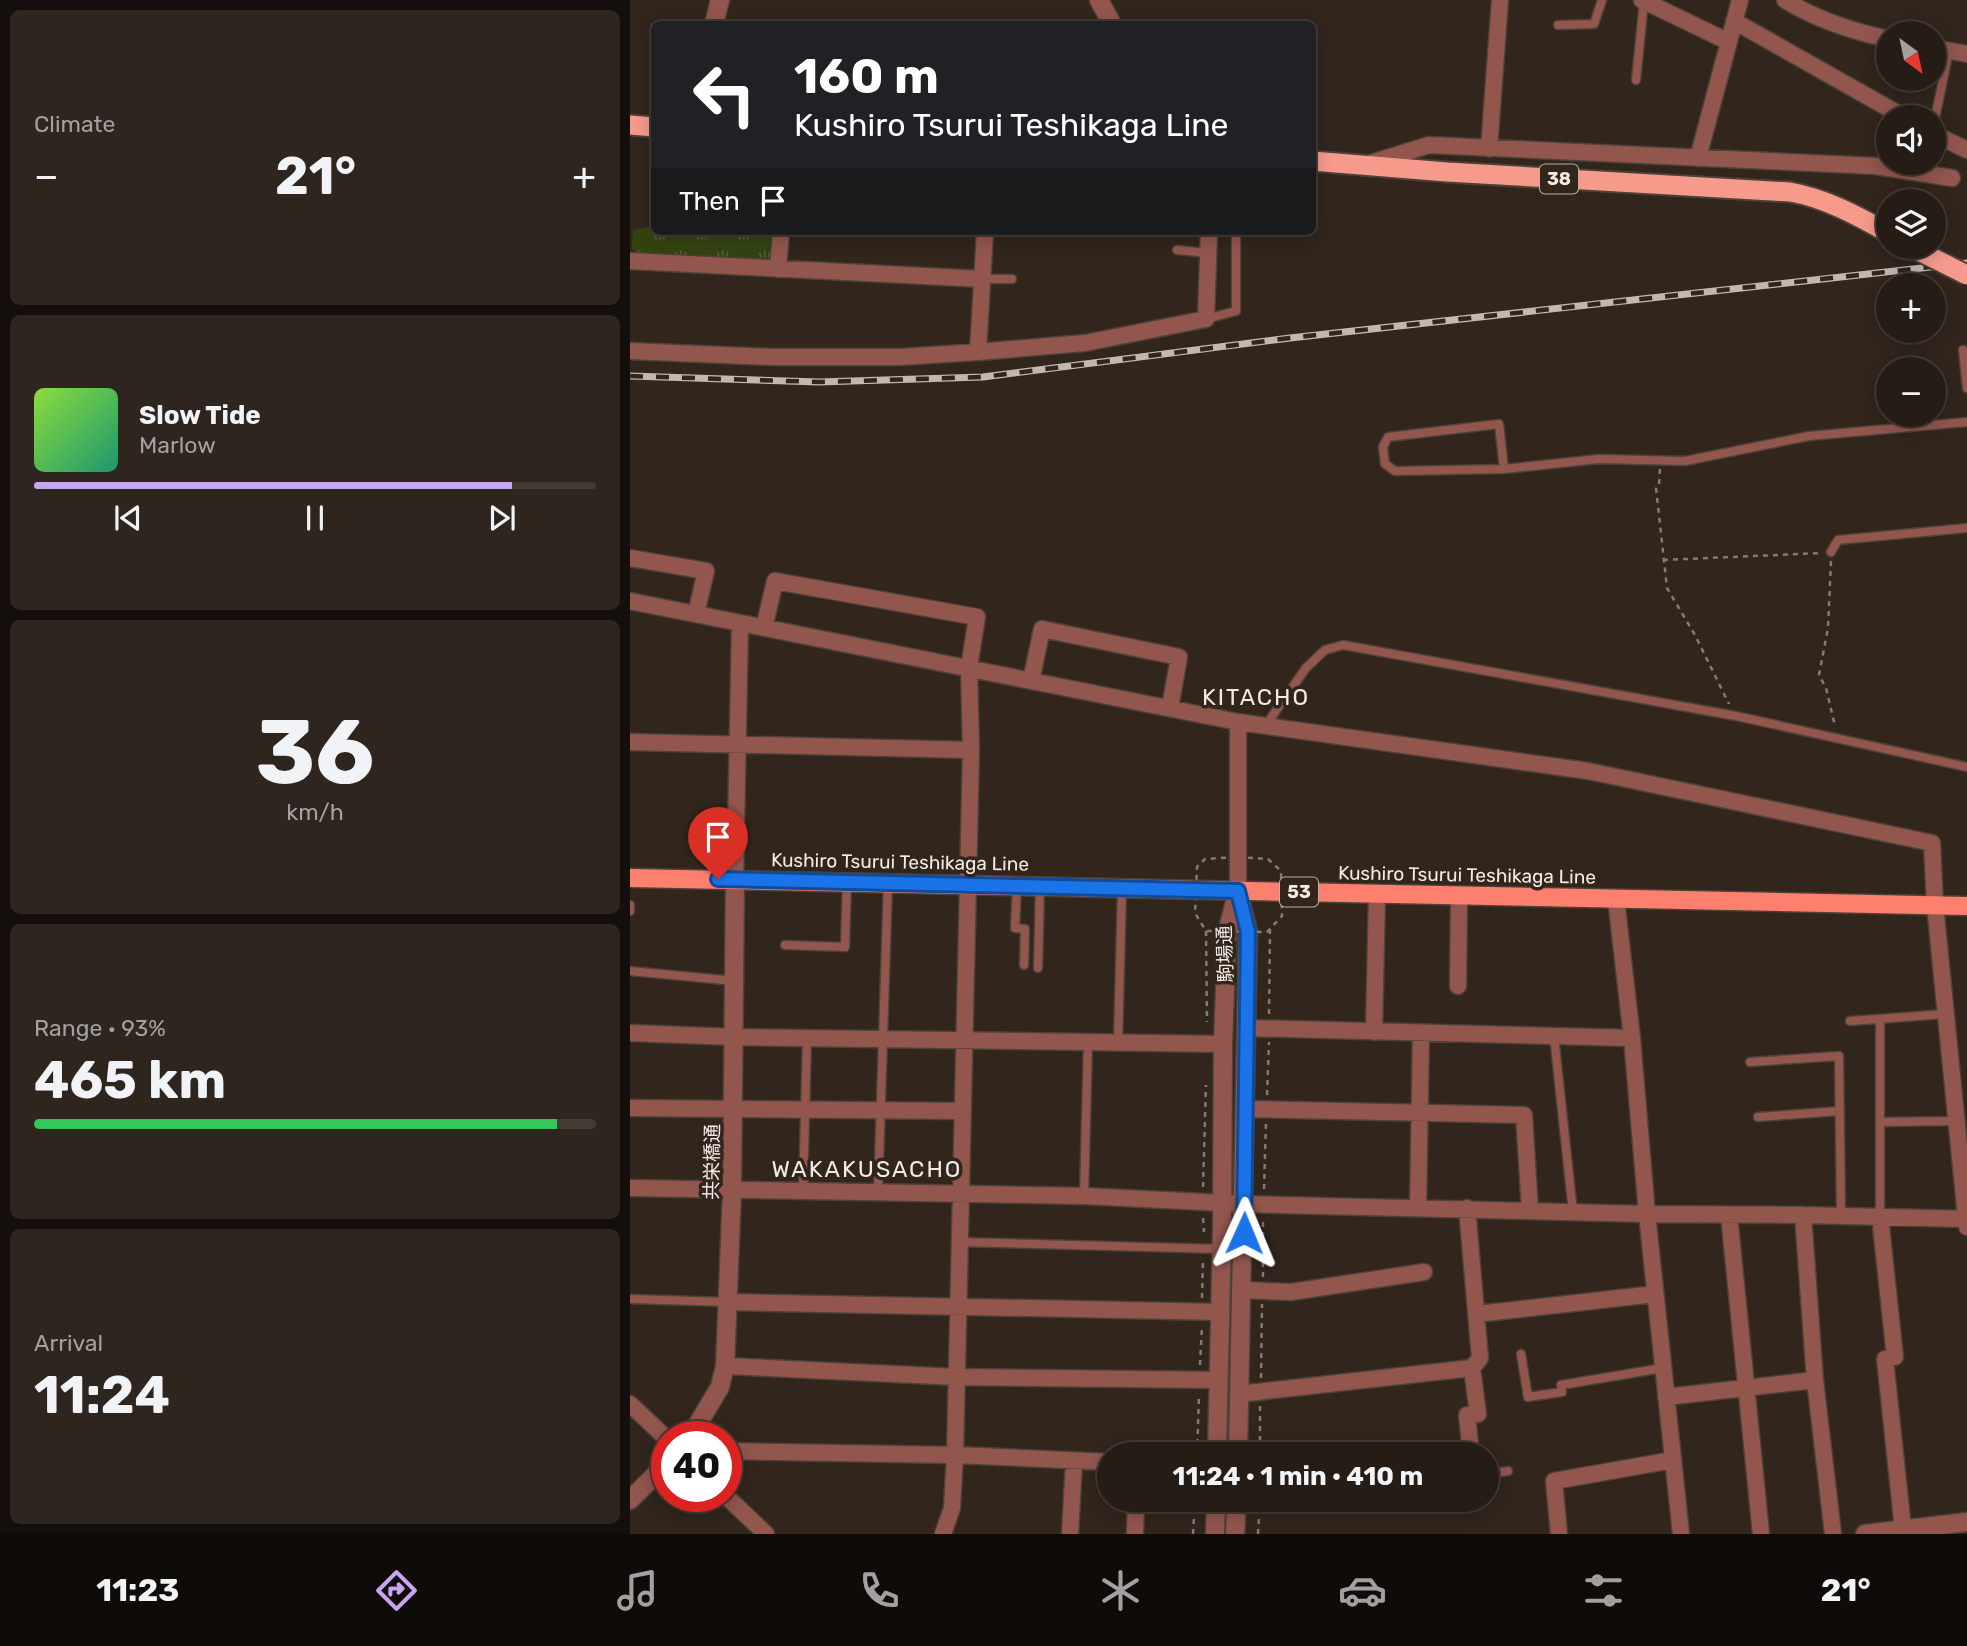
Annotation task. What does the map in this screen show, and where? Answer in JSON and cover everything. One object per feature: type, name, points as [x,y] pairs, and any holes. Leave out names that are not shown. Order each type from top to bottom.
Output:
[{"type":"highway","points":[[630,125],[651,127]]},
{"type":"highway","name":"38","points":[[1316,161],[1447,173],[1777,191],[1806,195],[1876,226]]},
{"type":"highway","points":[[1933,259],[1967,275]]},
{"type":"main road","name":"Kushiro Tsurui Teshikaga Line","points":[[630,878],[1967,906]]},
{"type":"street","points":[[715,21],[720,0]]},
{"type":"street","points":[[1099,0],[1110,21]]},
{"type":"street","points":[[1489,149],[1500,0]]},
{"type":"street","points":[[1698,158],[1740,0]]},
{"type":"street","points":[[1784,0],[1810,15],[1876,36]]},
{"type":"street","points":[[1643,1],[1729,42]]},
{"type":"street","points":[[1734,21],[1883,105]]},
{"type":"street","points":[[1946,50],[1967,54]]},
{"type":"street","points":[[1946,140],[1967,150]]},
{"type":"street","points":[[1365,165],[1429,145],[1876,166],[1952,178]]},
{"type":"street","points":[[778,269],[781,235]]},
{"type":"street","points":[[978,352],[985,235]]},
{"type":"street","points":[[630,351],[772,357],[900,356],[978,352],[1085,343],[1206,319],[1209,235]]},
{"type":"street","points":[[630,261],[983,279]]},
{"type":"street","points":[[630,558],[706,571],[696,614]]},
{"type":"street","points":[[764,628],[775,582],[977,617],[969,668],[971,750],[955,1455],[952,1508],[943,1534]]},
{"type":"street","points":[[630,601],[1238,722],[1588,771],[1932,843],[1946,1014],[1960,1094],[1957,1121],[1963,1149],[1967,1227]]},
{"type":"street","points":[[735,880],[740,624]]},
{"type":"street","points":[[1031,681],[1042,629],[1179,657],[1170,708]]},
{"type":"street","points":[[1238,722],[1238,891]]},
{"type":"street","points":[[630,742],[971,750]]},
{"type":"street","name":"共栄橋通","points":[[700,1421],[720,1387],[725,1366],[732,1191],[735,880]]},
{"type":"street","name":"駒場通","points":[[1238,891],[1248,932],[1238,1442]]},
{"type":"street","name":"駒場通","points":[[1217,1442],[1222,1201],[1215,1044],[1227,932],[1238,891]]},
{"type":"street","points":[[1374,1032],[1377,894]]},
{"type":"street","points":[[1458,986],[1459,895]]},
{"type":"street","points":[[1616,899],[1681,1534]]},
{"type":"street","points":[[1246,1028],[1632,1038]]},
{"type":"street","points":[[1418,1207],[1421,1033]]},
{"type":"street","points":[[630,1034],[1215,1044]]},
{"type":"street","points":[[630,1108],[962,1111]]},
{"type":"street","points":[[1245,1109],[1524,1115],[1530,1210]]},
{"type":"street","points":[[630,1188],[1084,1196],[1244,1204],[1967,1219]]},
{"type":"street","points":[[1240,1394],[1472,1368],[1480,1359],[1467,1208]]},
{"type":"street","points":[[1729,1215],[1761,1534]]},
{"type":"street","points":[[1803,1215],[1815,1380],[1833,1534]]},
{"type":"street","points":[[1880,1217],[1895,1357],[1885,1359],[1903,1530]]},
{"type":"street","points":[[1242,1290],[1291,1292],[1424,1272]]},
{"type":"street","points":[[1477,1314],[1655,1294]]},
{"type":"street","points":[[728,1302],[1220,1312]]},
{"type":"street","points":[[725,1366],[957,1377],[1219,1380]]},
{"type":"street","points":[[1470,1442],[1467,1415],[1478,1414],[1472,1368]]},
{"type":"street","points":[[1666,1397],[1815,1380]]},
{"type":"street","points":[[630,1404],[651,1424]]},
{"type":"street","points":[[742,1451],[955,1455],[1097,1462]]},
{"type":"street","points":[[1559,1534],[1554,1481],[1673,1460]]},
{"type":"street","points":[[1070,1534],[1074,1461]]},
{"type":"street","points":[[630,1500],[651,1479]]},
{"type":"street","points":[[742,1511],[766,1534]]},
{"type":"street","points":[[1135,1534],[1136,1512]]},
{"type":"street","points":[[1215,1534],[1216,1512]]},
{"type":"street","points":[[1235,1534],[1236,1512]]},
{"type":"street","points":[[1865,1534],[1967,1522]]},
{"type":"lane","points":[[1558,25],[1594,24],[1602,0]]},
{"type":"lane","points":[[1636,80],[1643,1]]},
{"type":"lane","points":[[1206,319],[1236,311],[1236,235]]},
{"type":"lane","points":[[1177,250],[1209,253]]},
{"type":"lane","points":[[983,279],[1012,279]]},
{"type":"lane","points":[[1963,350],[1967,388]]},
{"type":"lane","points":[[1504,469],[1499,424],[1388,437],[1383,447],[1385,464],[1395,471],[1504,469],[1599,460],[1685,461],[1809,436],[1967,422]]},
{"type":"lane","points":[[1830,552],[1838,540],[1967,528]]},
{"type":"lane","points":[[1266,725],[1306,668],[1325,650],[1343,645],[1735,716],[1967,767]]},
{"type":"lane","points":[[785,945],[845,947],[848,882]]},
{"type":"lane","points":[[878,1193],[888,883]]},
{"type":"lane","points":[[1017,886],[1015,928],[1025,929],[1024,965]]},
{"type":"lane","points":[[1038,968],[1040,886]]},
{"type":"lane","points":[[1118,1042],[1122,888]]},
{"type":"lane","points":[[630,905],[630,911]]},
{"type":"lane","points":[[630,971],[735,981]]},
{"type":"lane","points":[[1850,1021],[1946,1014]]},
{"type":"lane","points":[[1880,1019],[1880,1217]]},
{"type":"lane","points":[[1553,1036],[1573,1212]]},
{"type":"lane","points":[[803,1192],[807,1038]]},
{"type":"lane","points":[[1084,1196],[1088,1042]]},
{"type":"lane","points":[[1750,1062],[1839,1056],[1841,1216]]},
{"type":"lane","points":[[1758,1117],[1840,1111]]},
{"type":"lane","points":[[1882,1122],[1957,1121]]},
{"type":"lane","points":[[960,1242],[1222,1249]]},
{"type":"lane","points":[[630,1300],[728,1302]]},
{"type":"lane","points":[[1521,1354],[1528,1397],[1562,1392],[1561,1385],[1663,1368]]},
{"type":"lane","points":[[1499,1472],[1508,1471]]},
{"type":"path","points":[[1660,462],[1660,477],[1656,488],[1667,589],[1695,635],[1735,716]]},
{"type":"path","points":[[1663,559],[1830,552],[1828,628],[1819,675],[1826,688],[1839,739]]},
{"type":"path","points":[[1206,931],[1215,1044]]},
{"type":"path","points":[[1204,1232],[1202,1200],[1206,1083]]},
{"type":"path","points":[[1193,1534],[1194,1512]]},
{"type":"path","points":[[1258,1534],[1259,1512]]},
{"type":"green space","points":[[651,227],[651,235],[774,235],[772,255],[767,260],[636,253],[632,248],[633,230]]},
{"type":"railway","points":[[630,376],[819,382],[983,377],[1290,338],[1967,263]]},
{"type":"district","name":"KITACHO","points":[[1256,697]]},
{"type":"district","name":"WAKAKUSACHO","points":[[867,1169]]},
{"type":"route","points":[[718,879],[1238,891],[1248,932],[1244,1233]]}]
